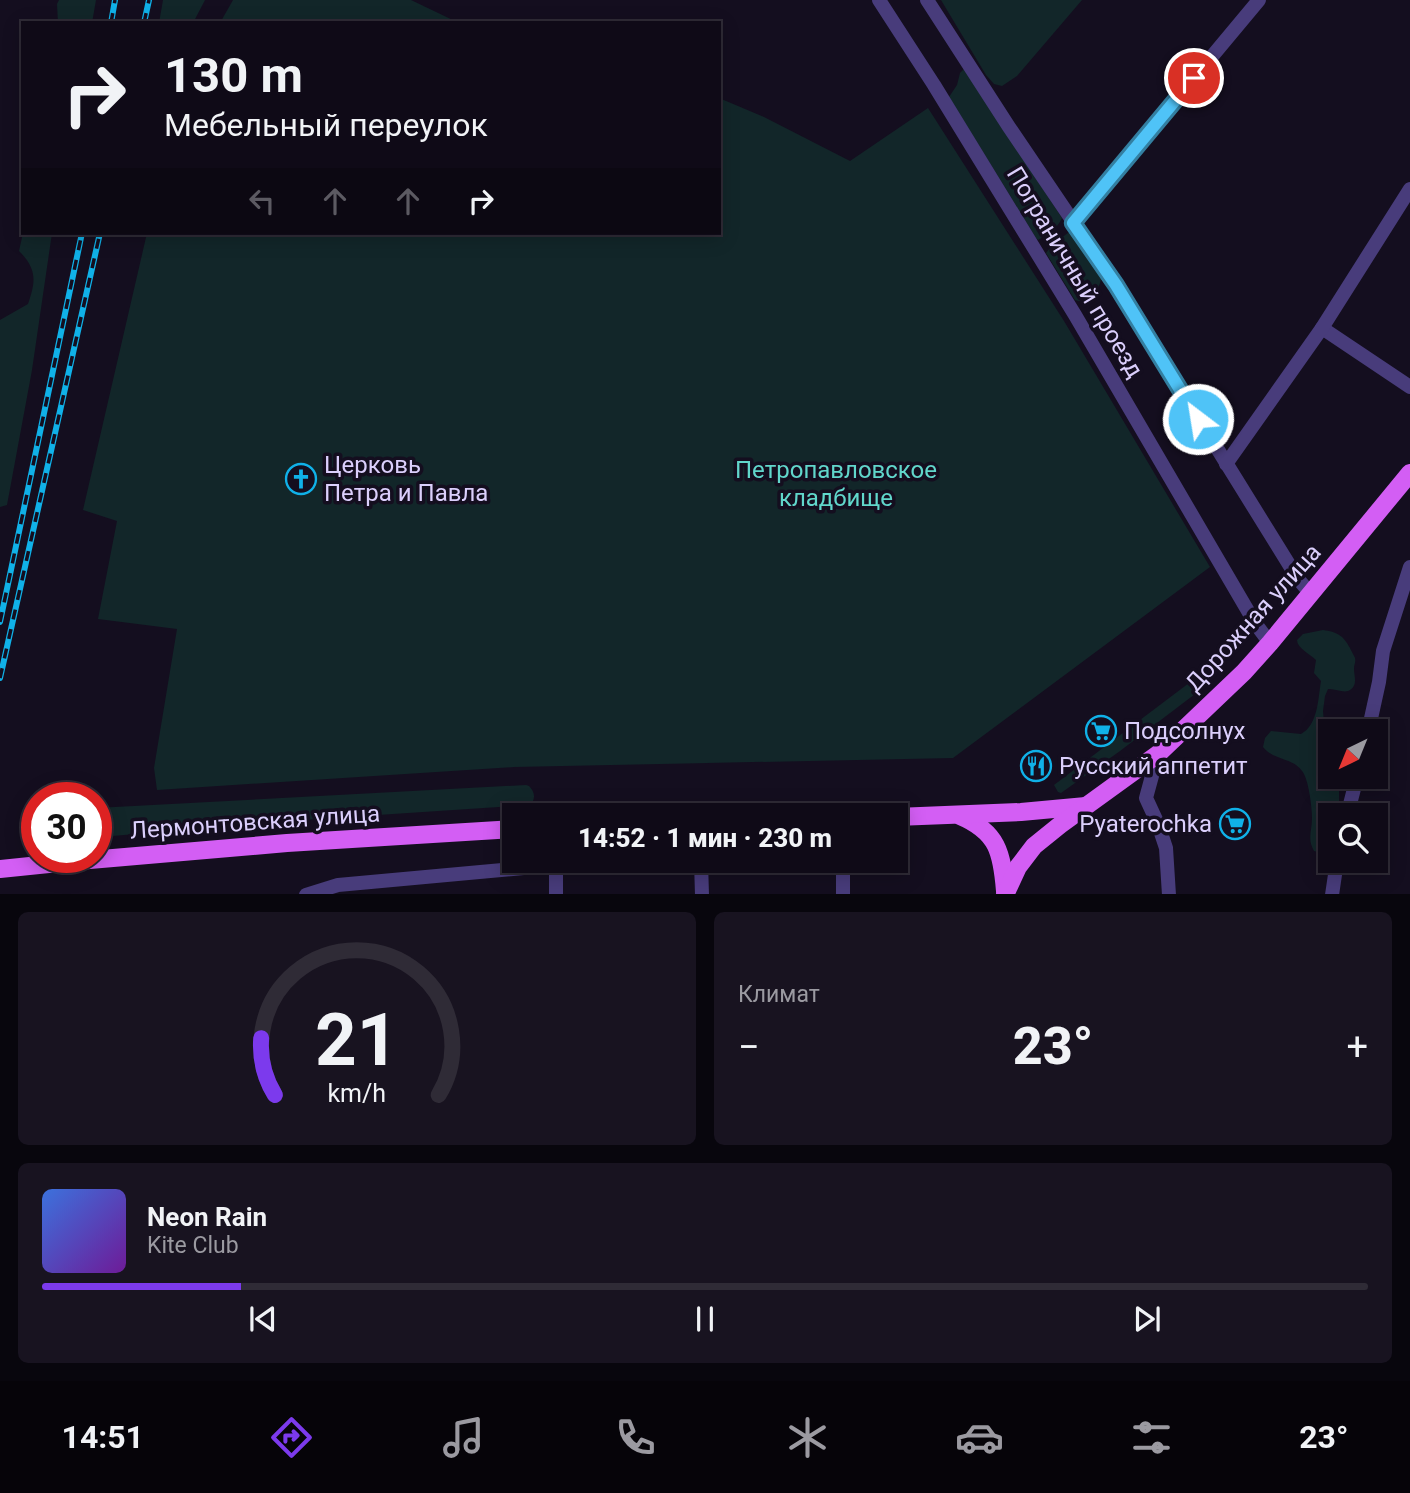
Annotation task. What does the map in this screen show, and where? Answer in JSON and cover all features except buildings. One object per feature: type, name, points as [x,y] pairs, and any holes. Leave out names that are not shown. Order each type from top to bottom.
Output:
[{"type":"main road","name":"Дорожная улица","points":[[1005,894],[1018,867],[1034,846],[1158,754],[1213,703],[1270,643],[1410,474]]},
{"type":"main road","points":[[908,817],[1021,813],[1086,806]]},
{"type":"main road","points":[[960,816],[975,822],[995,843],[1003,868],[1005,894]]},
{"type":"main road","name":"Лермонтовская улица","points":[[0,869],[287,843],[502,830]]},
{"type":"street","name":"Пограничный проезд","points":[[879,0],[1075,315],[1255,623],[1270,643]]},
{"type":"street","points":[[928,0],[1009,127],[1116,285],[1298,579],[1311,594]]},
{"type":"street","points":[[1073,223],[1259,0]]},
{"type":"street","points":[[1226,464],[1322,328],[1410,189]]},
{"type":"street","points":[[1322,328],[1410,387]]},
{"type":"street","points":[[1370,719],[1383,651],[1410,567]]},
{"type":"street","points":[[1158,754],[1146,798],[1166,848],[1169,894]]},
{"type":"street","points":[[309,894],[338,885],[502,868]]},
{"type":"street","points":[[556,873],[556,894]]},
{"type":"street","points":[[701,873],[702,894]]},
{"type":"street","points":[[843,873],[843,894]]},
{"type":"street","points":[[1332,894],[1335,873]]},
{"type":"green space","points":[[59,0],[96,0],[92,21],[58,21]]},
{"type":"green space","points":[[163,0],[205,0],[194,21],[159,21]]},
{"type":"green space","points":[[233,0],[411,0],[455,21],[221,21]]},
{"type":"green space","points":[[941,0],[1082,0],[1017,76],[1002,86],[994,84],[986,75]]},
{"type":"green space","points":[[964,69],[1062,218],[1055,228],[1038,240],[949,97]]},
{"type":"green space","name":"Петропавловское кладбище","points":[[721,99],[764,117],[850,161],[928,108],[1064,321],[1210,567],[953,758],[514,767],[157,790],[154,768],[177,629],[98,619],[117,521],[83,510],[147,235],[721,235]]},
{"type":"green space","points":[[1068,233],[1073,233],[1102,276],[1096,291],[1086,301],[1075,300],[1046,253]]},
{"type":"green space","points":[[23,235],[52,235],[32,370],[7,505],[0,507],[0,320],[28,304],[33,282],[32,270],[19,251]]},
{"type":"green space","points":[[1323,630],[1339,635],[1355,658],[1354,686],[1345,691],[1328,689],[1324,719],[1318,719],[1318,789],[1339,789],[1339,803],[1318,803],[1318,852],[1314,851],[1311,843],[1311,808],[1304,774],[1295,765],[1263,747],[1265,738],[1271,731],[1301,734],[1307,730],[1314,718],[1321,681],[1314,673],[1316,660],[1298,643],[1297,640],[1303,634]]},
{"type":"green space","points":[[1197,679],[1202,686],[1199,691],[1120,751],[1061,793],[1058,792],[1054,785]]},
{"type":"green space","points":[[526,785],[534,793],[531,803],[502,803],[502,807],[112,836],[112,807]]},
{"type":"railway","points":[[111,21],[115,0]]},
{"type":"railway","points":[[144,21],[149,0]]},
{"type":"railway","points":[[0,622],[82,235]]},
{"type":"railway","points":[[0,678],[100,235]]},
{"type":"place","name":"Церковь Петра и Павла","points":[[301,479]]},
{"type":"place","name":"Подсолнух","points":[[1101,731]]},
{"type":"place","name":"Русский аппетит","points":[[1036,766]]},
{"type":"place","name":"Pyaterochka","points":[[1235,824]]},
{"type":"route","points":[[1194,78],[1073,223],[1116,285],[1198,419]]}]
